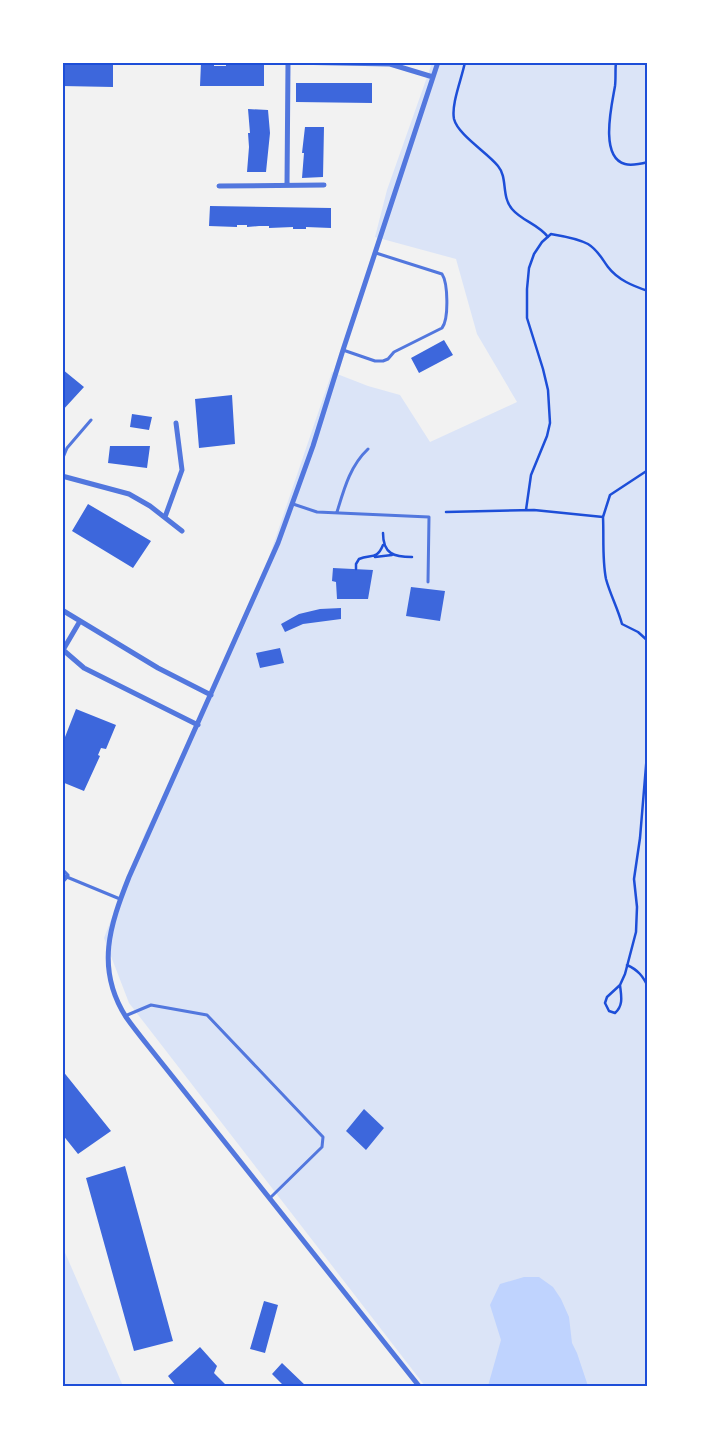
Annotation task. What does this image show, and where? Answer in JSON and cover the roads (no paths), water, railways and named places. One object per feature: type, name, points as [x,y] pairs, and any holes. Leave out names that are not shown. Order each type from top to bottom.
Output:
[{"type":"street","points":[[158,62],[178,62]]},
{"type":"street","points":[[419,1386],[125,1016],[111,980],[108,941],[112,921],[120,899],[278,543],[293,504],[438,62]]},
{"type":"street","points":[[287,185],[288,63],[390,64],[433,77]]},
{"type":"street","points":[[220,186],[324,185]]},
{"type":"street","points":[[165,518],[182,470],[176,424]]},
{"type":"street","points":[[62,476],[130,494],[150,506],[182,530]]},
{"type":"street","points":[[62,610],[158,668],[211,695]]},
{"type":"street","points":[[80,621],[63,650],[84,668],[198,725]]},
{"type":"lane","points":[[343,350],[375,361],[383,361],[388,359],[394,352],[442,328],[446,320],[446,280],[442,274],[376,253]]},
{"type":"lane","points":[[62,460],[67,448],[91,420]]},
{"type":"lane","points":[[337,512],[357,459],[368,449]]},
{"type":"lane","points":[[293,504],[317,512],[429,517],[428,582]]},
{"type":"lane","points":[[62,869],[68,876]]},
{"type":"lane","points":[[62,875],[120,899]]},
{"type":"lane","points":[[62,882],[68,876]]},
{"type":"lane","points":[[125,1016],[151,1005],[207,1015],[323,1137],[322,1147],[270,1198]]},
{"type":"water","points":[[524,1277],[539,1277],[553,1287],[561,1299],[569,1317],[572,1343],[588,1386],[488,1386],[501,1340],[490,1305],[500,1284]]}]
